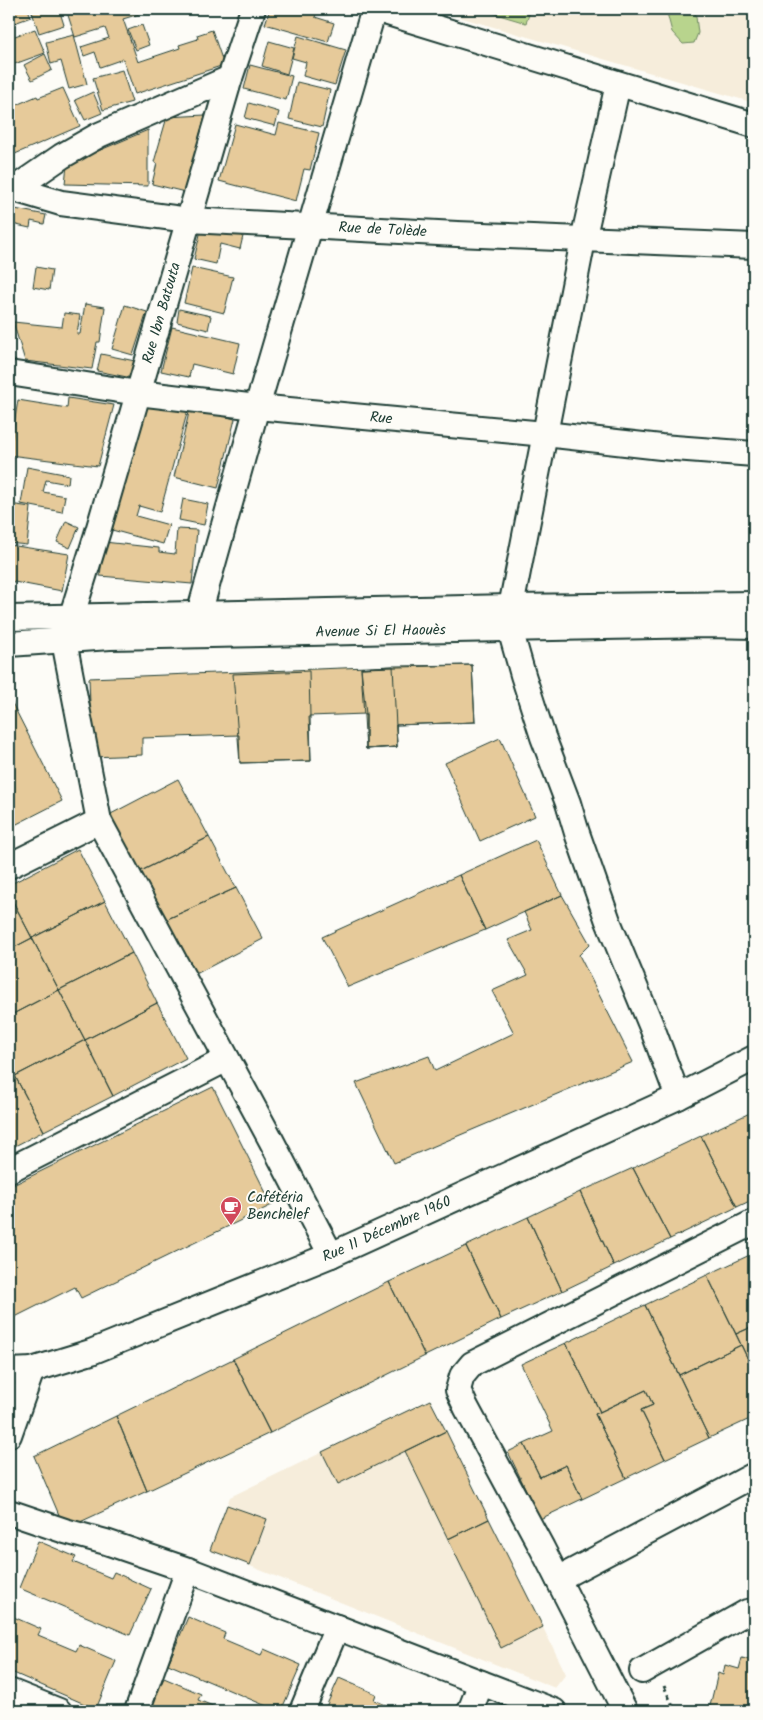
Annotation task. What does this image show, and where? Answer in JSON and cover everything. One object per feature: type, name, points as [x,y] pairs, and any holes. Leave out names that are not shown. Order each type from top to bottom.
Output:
[{"type":"street","name":"Rue Ibn Batouta","points":[[64,641],[230,78],[253,9]]},
{"type":"street","points":[[198,614],[374,9],[754,126]]},
{"type":"street","points":[[11,190],[98,135],[230,78]]},
{"type":"street","points":[[618,84],[583,240],[544,434],[511,618],[526,684],[577,833],[608,921],[678,1096]]},
{"type":"street","name":"Rue de Tolède","points":[[11,190],[61,203],[189,220],[583,240],[754,246]]},
{"type":"street","name":"Rue","points":[[9,373],[138,393],[257,407],[544,434],[661,448],[754,454]]},
{"type":"street","name":"Avenue Si El Haouès","points":[[9,644],[110,637],[511,618],[754,604]]},
{"type":"street","name":"Avenue Si El Haouès","points":[[9,618],[198,614],[511,618],[754,626]]},
{"type":"street","points":[[64,641],[100,821],[331,1255]]},
{"type":"street","points":[[9,866],[100,821]]},
{"type":"street","name":"Rue 11 Décembre 1960","points":[[20,1370],[91,1352],[331,1255],[678,1096],[754,1058]]},
{"type":"street","points":[[9,1170],[227,1059]]},
{"type":"street","points":[[624,1711],[558,1579],[458,1390],[462,1376],[472,1364],[754,1222]]},
{"type":"street","points":[[9,1435],[20,1370]]},
{"type":"street","points":[[558,1579],[754,1475]]},
{"type":"street","points":[[9,1512],[188,1570],[554,1711]]},
{"type":"street","points":[[137,1711],[188,1570]]},
{"type":"street","points":[[642,1671],[747,1612],[754,1611]]},
{"type":"street","points":[[302,1711],[336,1627]]},
{"type":"street","points":[[470,1711],[481,1683]]},
{"type":"street","points":[[9,1691],[51,1710]]},
{"type":"shaded area","points":[[430,9],[754,9],[754,103],[435,10]]},
{"type":"shaded area","points":[[430,1400],[566,1674],[555,1688],[210,1550],[230,1497]]},
{"type":"green space","points":[[479,9],[531,9],[526,23]]},
{"type":"green space","points":[[666,9],[695,9],[698,33],[694,43],[683,44],[672,32]]},
{"type":"building","points":[[9,9],[28,9],[31,17],[9,25]]},
{"type":"building","points":[[31,9],[59,9],[64,25],[39,33]]},
{"type":"building","points":[[66,9],[83,9],[84,13],[97,9],[155,9],[123,19],[138,62],[180,48],[179,45],[198,39],[197,35],[212,30],[224,65],[135,94],[123,59],[100,67],[95,52],[84,56],[81,47],[109,38],[105,28],[75,37]]},
{"type":"building","points":[[270,9],[318,9],[315,17],[334,23],[328,42],[265,24]]},
{"type":"building","points":[[341,9],[356,9],[354,13]]},
{"type":"building","points":[[142,25],[149,45],[136,50],[128,30]]},
{"type":"building","points":[[35,29],[45,53],[9,66],[9,38]]},
{"type":"building","points":[[74,35],[87,84],[69,89],[61,61],[51,64],[46,42]]},
{"type":"building","points":[[298,36],[346,50],[335,85],[303,76],[306,62],[292,58]]},
{"type":"building","points":[[269,41],[294,48],[287,74],[262,66]]},
{"type":"building","points":[[45,54],[52,70],[32,80],[24,65]]},
{"type":"building","points":[[250,65],[292,76],[286,100],[244,89]]},
{"type":"building","points":[[122,70],[132,102],[103,110],[93,78]]},
{"type":"building","points":[[297,82],[330,90],[322,127],[289,119]]},
{"type":"building","points":[[63,88],[80,126],[15,154],[9,138],[9,108],[37,96],[38,98]]},
{"type":"building","points":[[9,91],[14,104],[9,106]]},
{"type":"building","points":[[93,92],[102,113],[85,120],[75,100]]},
{"type":"building","points":[[249,103],[279,112],[275,126],[245,118]]},
{"type":"building","points":[[205,115],[185,192],[152,184],[157,163],[154,162],[167,117]]},
{"type":"building","points":[[279,123],[319,133],[310,170],[304,169],[296,201],[219,181],[235,124],[276,135]]},
{"type":"building","points":[[148,130],[148,186],[65,184],[67,164]]},
{"type":"building","points":[[15,209],[46,215],[44,224],[31,221],[30,228],[12,224]]},
{"type":"building","points":[[203,222],[244,232],[240,249],[220,244],[216,264],[194,259]]},
{"type":"building","points":[[9,237],[13,244],[9,247]]},
{"type":"building","points":[[36,267],[52,270],[49,290],[33,287]]},
{"type":"building","points":[[192,268],[233,277],[224,313],[184,303]]},
{"type":"building","points":[[85,304],[105,307],[100,342],[97,342],[92,369],[25,361],[13,322],[62,327],[64,313],[80,315],[77,334],[80,334]]},
{"type":"building","points":[[125,305],[147,312],[133,355],[112,349]]},
{"type":"building","points":[[179,309],[211,316],[208,330],[177,322]]},
{"type":"building","points":[[172,327],[240,343],[233,374],[192,364],[189,377],[161,371]]},
{"type":"building","points":[[101,354],[135,361],[132,378],[97,371]]},
{"type":"building","points":[[68,398],[114,405],[98,466],[9,455],[18,400],[67,408]]},
{"type":"building","points":[[148,400],[189,406],[160,512],[139,506],[136,516],[169,525],[163,544],[112,530]]},
{"type":"building","points":[[190,408],[235,419],[218,488],[174,477]]},
{"type":"building","points":[[27,467],[69,475],[68,484],[46,480],[43,492],[65,496],[62,512],[21,504]]},
{"type":"building","points":[[183,499],[208,504],[204,525],[179,520]]},
{"type":"building","points":[[9,504],[31,507],[27,545],[9,543]]},
{"type":"building","points":[[66,521],[79,527],[70,548],[57,542]]},
{"type":"building","points":[[177,529],[197,530],[192,584],[100,576],[104,542],[159,548],[159,552],[175,554]]},
{"type":"building","points":[[9,545],[69,554],[62,591],[9,581]]},
{"type":"building","points":[[472,665],[475,722],[396,725],[397,747],[366,749],[366,714],[309,716],[311,761],[240,763],[239,735],[142,738],[142,755],[92,757],[89,678],[393,666]]},
{"type":"building","points":[[472,665],[475,722],[396,725],[397,747],[366,749],[366,714],[361,668]]},
{"type":"building","points":[[393,666],[397,747],[366,749],[361,668]]},
{"type":"building","points":[[309,671],[311,761],[240,763],[233,674]]},
{"type":"building","points":[[9,697],[62,801],[9,828]]},
{"type":"building","points":[[500,738],[535,816],[480,841],[445,763]]},
{"type":"building","points":[[178,779],[209,837],[137,873],[107,816]]},
{"type":"building","points":[[209,837],[236,888],[163,921],[137,873]]},
{"type":"building","points":[[536,840],[562,895],[485,930],[459,875]]},
{"type":"building","points":[[78,849],[105,901],[32,938],[9,894],[9,885]]},
{"type":"building","points":[[459,875],[485,930],[348,987],[322,937]]},
{"type":"building","points":[[236,888],[263,939],[192,976],[163,921]]},
{"type":"building","points":[[9,894],[32,938],[9,950]]},
{"type":"building","points":[[562,895],[590,944],[579,955],[633,1062],[394,1163],[356,1083],[429,1056],[435,1071],[514,1033],[492,991],[528,975],[508,940],[532,930],[524,912]]},
{"type":"building","points":[[105,901],[132,953],[59,990],[32,938]]},
{"type":"building","points":[[32,938],[59,990],[9,1016],[9,950]]},
{"type":"building","points":[[132,953],[157,1003],[85,1040],[59,990]]},
{"type":"building","points":[[59,990],[85,1040],[15,1076],[9,1063],[9,1016]]},
{"type":"building","points":[[157,1003],[186,1058],[113,1096],[85,1040]]},
{"type":"building","points":[[85,1040],[113,1096],[44,1131],[15,1076]]},
{"type":"building","points":[[9,1063],[15,1076],[9,1079]]},
{"type":"building","points":[[15,1076],[44,1131],[9,1149],[9,1079]]},
{"type":"building","points":[[213,1087],[272,1205],[81,1298],[75,1287],[9,1320],[9,1187]]},
{"type":"building","points":[[754,1111],[754,1199],[737,1207],[701,1136]]},
{"type":"building","points":[[701,1136],[737,1207],[670,1239],[633,1168]]},
{"type":"building","points":[[633,1168],[670,1239],[614,1266],[580,1192]]},
{"type":"building","points":[[580,1192],[614,1266],[562,1291],[528,1217]]},
{"type":"building","points":[[528,1217],[562,1291],[501,1319],[466,1246]]},
{"type":"building","points":[[466,1246],[501,1319],[425,1356],[389,1282]]},
{"type":"building","points":[[754,1253],[754,1326],[736,1334],[707,1275]]},
{"type":"building","points":[[707,1275],[741,1345],[679,1375],[645,1305]]},
{"type":"building","points":[[389,1282],[425,1356],[270,1433],[233,1359]]},
{"type":"building","points":[[645,1305],[709,1438],[665,1459],[641,1410],[653,1405],[646,1390],[600,1412],[566,1343]]},
{"type":"building","points":[[754,1326],[754,1372],[736,1334]]},
{"type":"building","points":[[566,1343],[600,1412],[595,1414],[626,1478],[582,1499],[566,1465],[540,1477],[524,1444],[553,1431],[521,1364]]},
{"type":"building","points":[[741,1345],[754,1372],[754,1417],[709,1438],[679,1375]]},
{"type":"building","points":[[233,1359],[270,1433],[147,1491],[116,1416]]},
{"type":"building","points":[[646,1390],[653,1405],[641,1410],[665,1459],[626,1478],[595,1414]]},
{"type":"building","points":[[430,1400],[446,1431],[338,1484],[322,1452]]},
{"type":"building","points":[[116,1416],[147,1491],[65,1529],[34,1456]]},
{"type":"building","points":[[446,1431],[489,1519],[448,1539],[405,1451]]},
{"type":"building","points":[[524,1444],[540,1477],[566,1465],[582,1499],[540,1519],[508,1452]]},
{"type":"building","points":[[227,1505],[267,1519],[250,1565],[210,1550]]},
{"type":"building","points":[[489,1519],[543,1627],[501,1648],[448,1539]]},
{"type":"building","points":[[38,1541],[76,1557],[73,1562],[111,1578],[114,1572],[151,1589],[130,1635],[19,1588]]},
{"type":"building","points":[[9,1615],[41,1629],[38,1635],[76,1651],[79,1645],[116,1661],[96,1709],[9,1671]]},
{"type":"building","points":[[188,1617],[225,1633],[223,1639],[261,1655],[264,1649],[301,1665],[281,1711],[168,1664]]},
{"type":"building","points":[[742,1658],[754,1661],[754,1697],[751,1711],[709,1710],[718,1673],[723,1675],[725,1665],[739,1669]]},
{"type":"building","points":[[164,1678],[201,1694],[198,1700],[225,1711],[149,1711]]},
{"type":"building","points":[[339,1678],[376,1694],[374,1700],[400,1711],[324,1711]]},
{"type":"place","name":"Cafétéria Benchelef","points":[[231,1226]]}]
